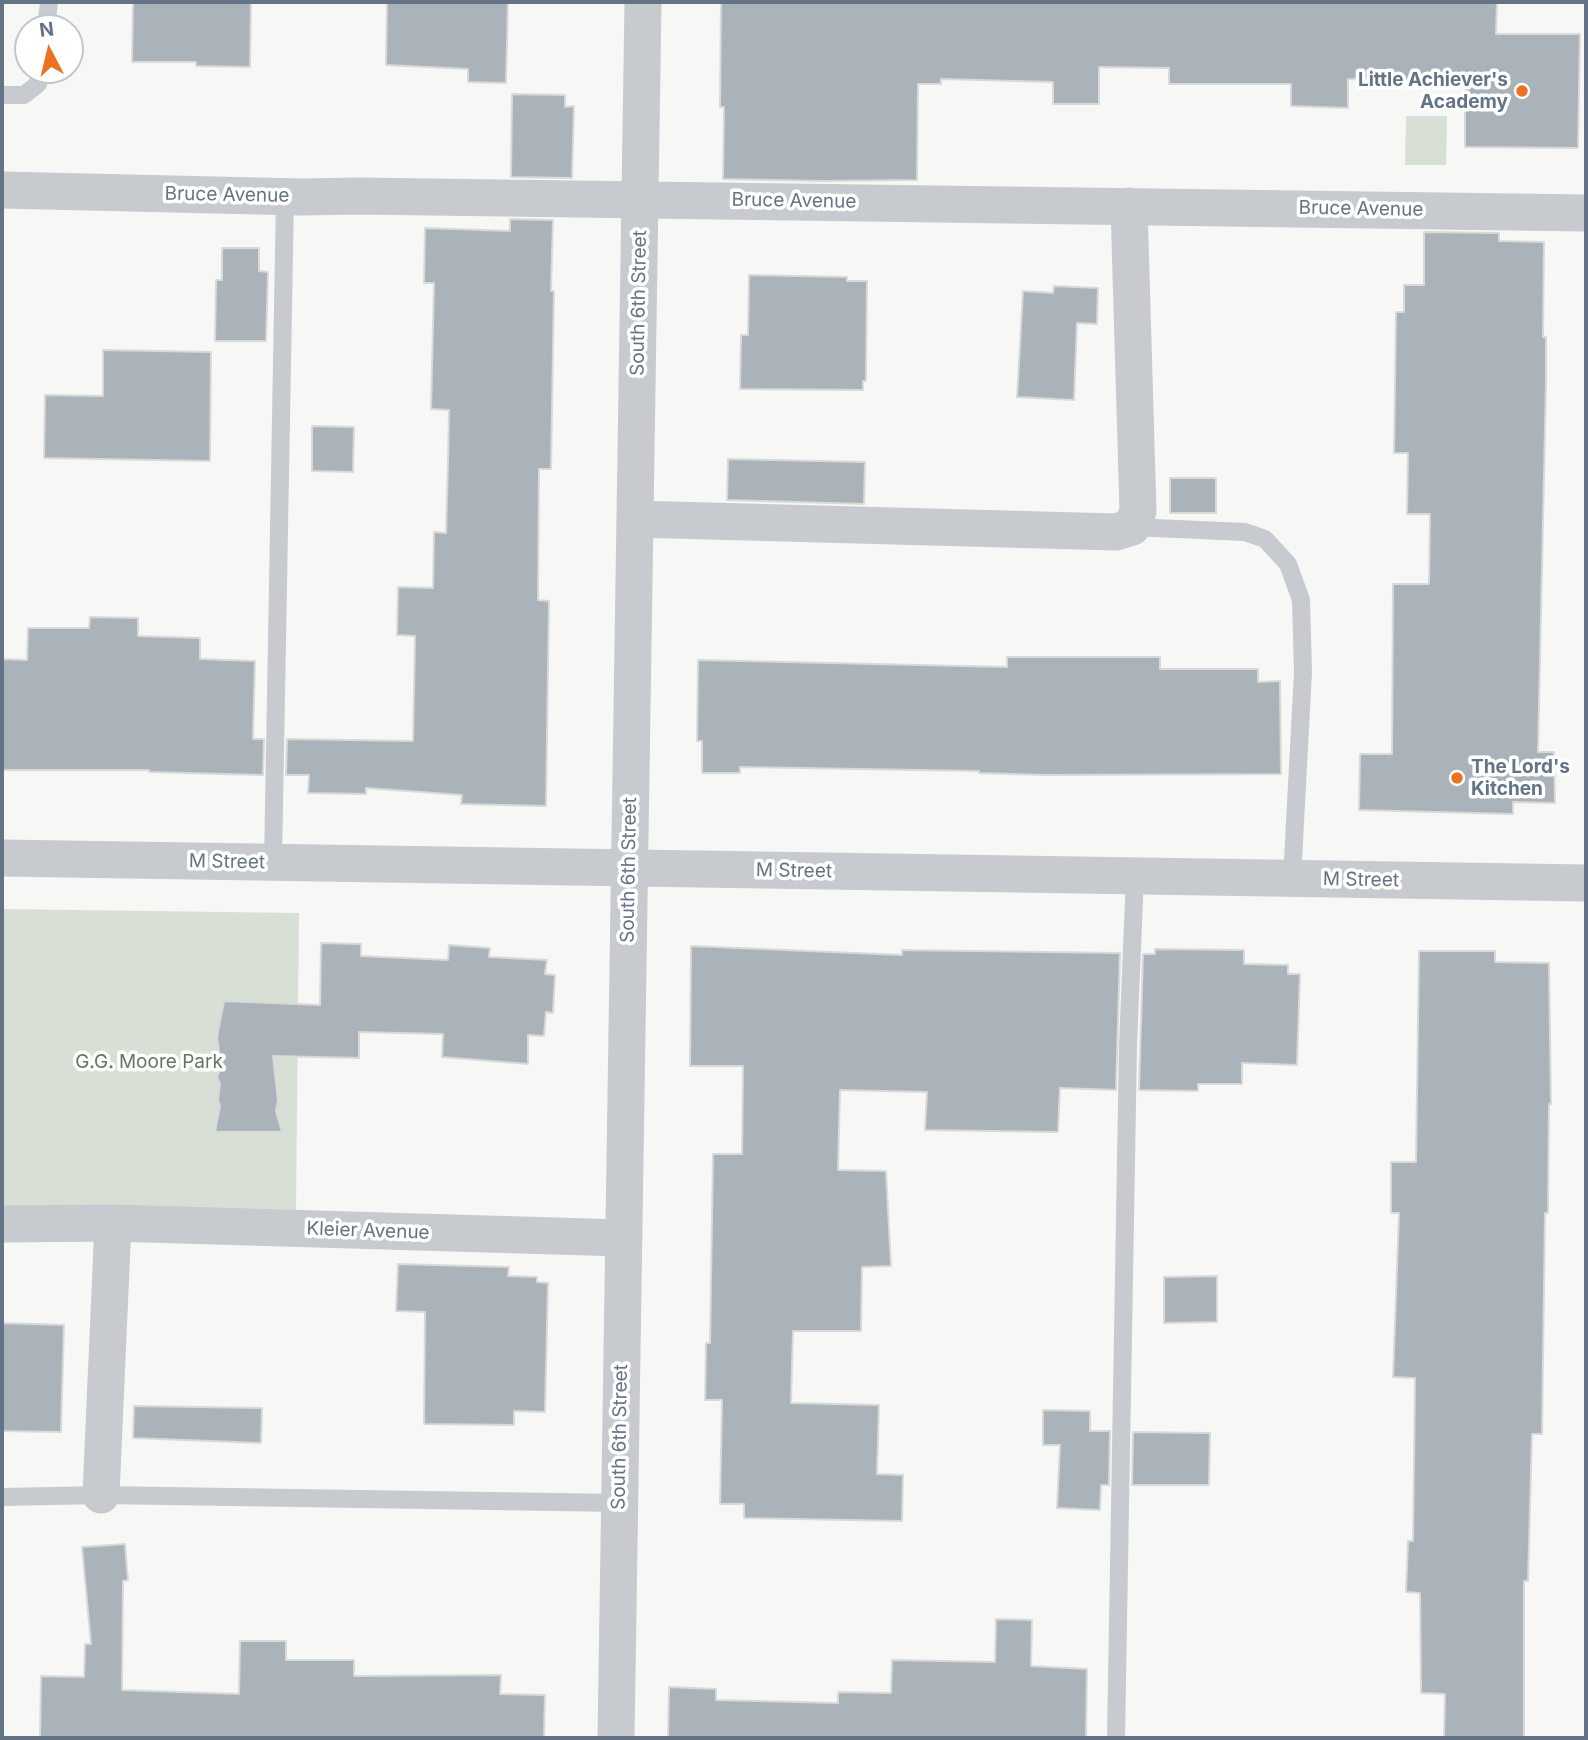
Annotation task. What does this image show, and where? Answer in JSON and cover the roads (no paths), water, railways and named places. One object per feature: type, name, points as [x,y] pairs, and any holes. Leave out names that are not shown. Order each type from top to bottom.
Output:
[{"type":"street","name":"South 6th Street","points":[[616,1738],[643,2]]},
{"type":"street","name":"Bruce Avenue","points":[[2,190],[285,197],[359,195],[1586,213]]},
{"type":"street","points":[[635,519],[1116,533],[1132,527],[1138,511],[1129,206]]},
{"type":"street","name":"M Street","points":[[2,858],[1586,883]]},
{"type":"street","points":[[101,1495],[113,1223]]},
{"type":"street","name":"Kleier Avenue","points":[[2,1224],[113,1223],[623,1238]]},
{"type":"lane","points":[[2,95],[24,95],[38,84]]},
{"type":"lane","points":[[273,862],[285,197]]},
{"type":"lane","points":[[1132,527],[1245,532],[1265,539],[1289,564],[1301,600],[1303,672],[1292,878]]},
{"type":"lane","points":[[1116,1738],[1128,1045],[1135,876]]},
{"type":"lane","points":[[2,1497],[101,1495],[620,1503]]},
{"type":"place","name":"Little Achiever's Academy","points":[[1522,91]]},
{"type":"place","name":"The Lord's Kitchen","points":[[1457,778]]},
{"type":"park label","name":"G.G. Moore Park","points":[[149,1062]]}]
